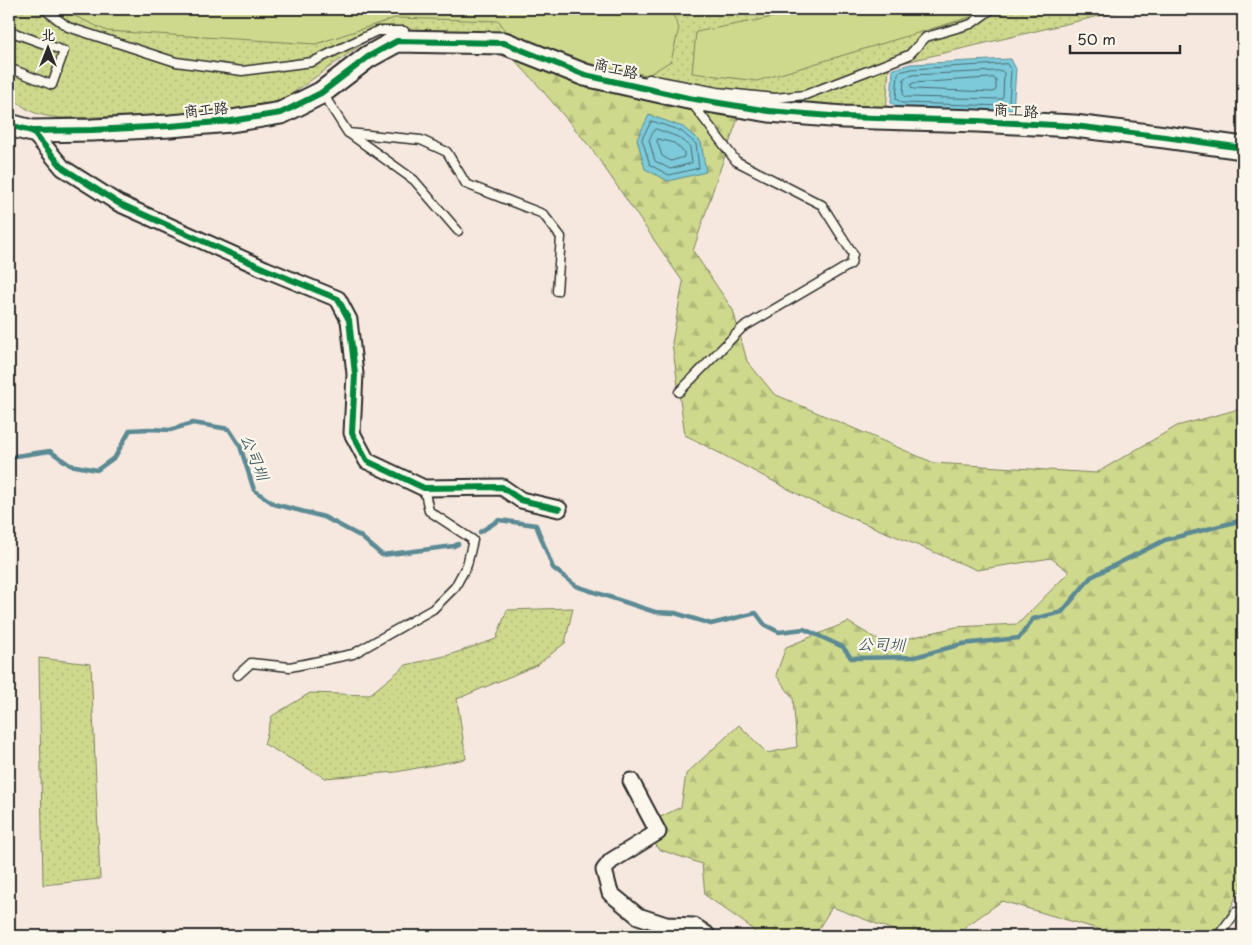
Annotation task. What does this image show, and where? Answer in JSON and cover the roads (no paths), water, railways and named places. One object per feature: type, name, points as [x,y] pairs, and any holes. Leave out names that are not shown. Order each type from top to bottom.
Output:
[{"type":"street","name":"商工路","points":[[9,125],[32,131],[141,128],[231,121],[281,112],[322,93],[368,57],[397,41],[406,41],[504,43],[585,75],[688,98],[769,111],[843,118],[978,121],[1074,126],[1164,136],[1243,148]]},
{"type":"street","points":[[32,131],[63,168],[118,203],[265,269],[338,298],[349,320],[355,374],[352,433],[367,461],[424,488],[502,488],[521,500],[559,509]]},
{"type":"street","points":[[632,781],[658,832],[611,861],[604,870],[610,893],[638,916],[666,925],[694,926],[708,936]]},
{"type":"lane","points":[[44,9],[68,27],[176,62],[242,71],[312,62],[377,31],[416,31]]},
{"type":"lane","points":[[639,76],[716,92],[775,98],[805,95],[909,55],[926,37],[971,24],[992,9]]},
{"type":"lane","points":[[9,31],[64,51],[52,85],[9,68]]},
{"type":"lane","points":[[503,36],[541,49]]},
{"type":"lane","points":[[322,93],[348,133],[414,180],[458,231]]},
{"type":"lane","points":[[679,392],[742,328],[851,264],[853,254],[822,205],[736,160],[688,98]]},
{"type":"lane","points":[[348,133],[422,140],[447,152],[466,184],[543,214],[561,237],[557,291]]},
{"type":"lane","points":[[238,675],[251,663],[290,667],[353,654],[434,609],[455,587],[467,564],[473,540],[429,511],[424,488]]},
{"type":"lane","points":[[1218,936],[1236,912]]},
{"type":"water","points":[[1011,59],[1016,69],[1013,111],[899,108],[891,103],[893,69],[911,64]]},
{"type":"water","points":[[649,115],[683,127],[701,142],[706,172],[668,181],[645,169],[637,139]]},
{"type":"waterway","name":"公司圳","points":[[9,457],[50,451],[70,465],[97,470],[115,457],[130,430],[170,430],[193,423],[229,429],[240,446],[254,490],[274,504],[324,517],[360,536],[382,555],[458,544]]},
{"type":"waterway","name":"公司圳","points":[[480,532],[499,520],[536,525],[553,568],[576,586],[655,612],[675,613],[711,624],[756,613],[765,625],[779,632],[804,629],[843,647],[851,658],[915,657],[962,644],[1019,638],[1033,619],[1062,612],[1091,577],[1165,540],[1243,520]]}]
